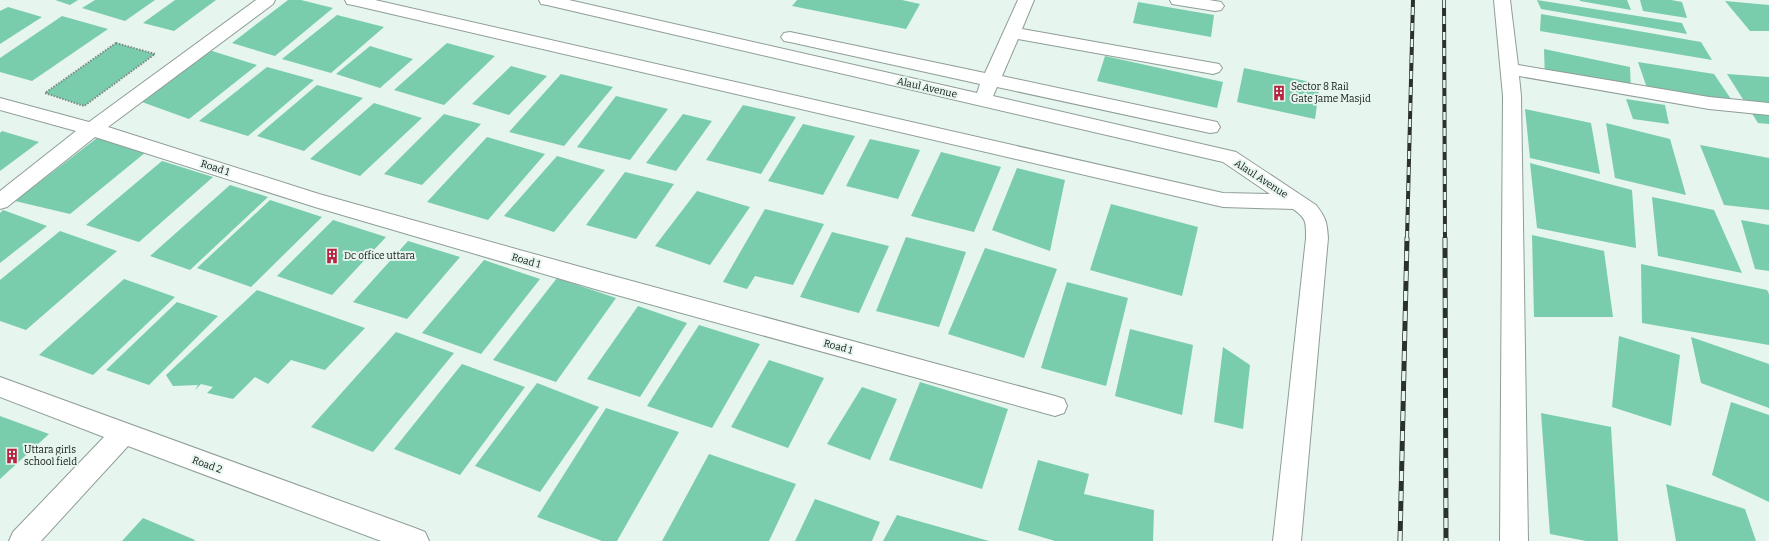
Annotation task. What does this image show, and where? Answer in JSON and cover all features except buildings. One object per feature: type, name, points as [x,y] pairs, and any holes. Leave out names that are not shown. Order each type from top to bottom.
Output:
[{"type":"street","points":[[0,202],[92,129],[267,0]]},
{"type":"street","points":[[353,0],[1223,200],[1297,202]]},
{"type":"street","name":"Alaul Avenue","points":[[547,0],[1229,158],[1309,210],[1316,220],[1316,238],[1287,541]]},
{"type":"street","points":[[982,101],[1026,0]]},
{"type":"street","points":[[1178,0],[1215,6]]},
{"type":"street","points":[[1502,0],[1510,69],[1512,104],[1514,541]]},
{"type":"street","points":[[1012,33],[1213,68]]},
{"type":"street","points":[[790,37],[1210,127]]},
{"type":"street","points":[[1510,69],[1709,103],[1769,109]]},
{"type":"street","name":"Road 1","points":[[0,104],[92,129],[315,200],[596,280],[1055,406]]},
{"type":"street","name":"Road 2","points":[[0,387],[123,434],[415,541]]},
{"type":"street","points":[[24,541],[123,434]]},
{"type":"path","points":[[116,43],[155,54],[84,106],[58,97],[45,93],[116,43]]},
{"type":"railway","points":[[1407,239],[1413,0]]},
{"type":"railway","points":[[1444,0],[1445,239]]},
{"type":"railway","points":[[1400,541],[1407,238]]},
{"type":"railway","points":[[1445,238],[1446,541]]},
{"type":"place","name":"Sector 8 Rail Gate Jame Masjid","points":[[1279,93]]},
{"type":"place","name":"Dc office uttara","points":[[332,256]]},
{"type":"place","name":"Uttara girls school field","points":[[12,456]]}]
